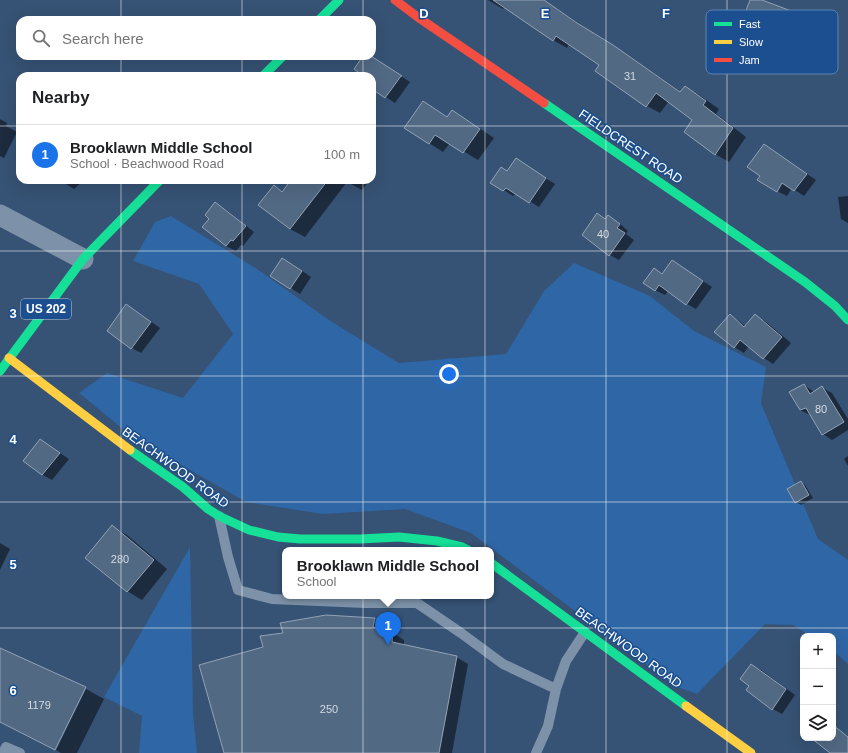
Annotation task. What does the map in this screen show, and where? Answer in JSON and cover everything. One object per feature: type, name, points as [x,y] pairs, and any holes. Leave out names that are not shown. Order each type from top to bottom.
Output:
[{"type":"street","name":"FIELDCREST ROAD","points":[[395,0],[419,18],[724,225],[805,282],[834,306],[848,320]]},
{"type":"street","points":[[322,16],[335,1]]},
{"type":"street","points":[[268,72],[279,60]]},
{"type":"street","name":"US 202","points":[[0,371],[83,259],[156,184]]},
{"type":"street","points":[[0,215],[83,259]]},
{"type":"street","name":"BEACHWOOD ROAD","points":[[9,358],[183,488],[208,509],[219,516],[249,530],[278,537],[300,539],[360,539],[399,537],[437,541],[462,547]]},
{"type":"street","name":"BEACHWOOD ROAD","points":[[494,565],[751,753]]},
{"type":"lane","points":[[219,516],[228,557],[238,590],[272,599],[417,602],[503,664],[556,689]]},
{"type":"lane","points":[[536,753],[548,726],[556,689],[566,662],[585,632]]},
{"type":"lane","points":[[3,753],[6,747],[20,753]]},
{"type":"shaded area","points":[[171,216],[257,269],[332,322],[399,363],[506,354],[544,291],[574,263],[650,296],[694,331],[766,367],[761,403],[818,539],[848,560],[848,664],[836,654],[836,633],[805,633],[793,625],[765,624],[697,694],[675,686],[494,550],[494,547],[490,547],[471,533],[405,509],[323,514],[246,502],[134,438],[79,393],[107,373],[183,398],[233,334],[199,284],[133,261],[155,222]]},
{"type":"shaded area","points":[[190,547],[193,714],[197,753],[139,753],[142,716],[104,697]]},
{"type":"building","points":[[493,0],[544,0],[577,23],[613,45],[680,92],[685,86],[706,101],[703,105],[733,128],[715,155],[684,132],[692,120],[656,93],[646,107],[595,71],[599,65],[556,36],[553,41]]},
{"type":"building","points":[[750,0],[762,0],[789,10],[746,10]]},
{"type":"building","points":[[376,59],[402,76],[385,98],[376,92],[376,72],[358,72],[354,69],[360,60]]},
{"type":"building","points":[[423,101],[447,117],[452,110],[480,129],[463,153],[435,135],[429,144],[404,128]]},
{"type":"building","points":[[764,144],[807,174],[794,191],[782,183],[777,192],[757,180],[760,176],[747,167]]},
{"type":"building","points":[[516,158],[546,178],[529,203],[506,188],[503,191],[490,183],[501,167],[507,171]]},
{"type":"building","points":[[288,184],[325,184],[290,229],[258,205],[274,185],[282,192]]},
{"type":"building","points":[[215,202],[246,226],[233,241],[231,240],[226,246],[202,227],[209,219],[205,215]]},
{"type":"building","points":[[597,213],[605,219],[608,215],[620,224],[617,228],[625,233],[609,256],[582,235]]},
{"type":"building","points":[[282,258],[302,271],[290,289],[270,276]]},
{"type":"building","points":[[672,260],[703,281],[686,305],[659,285],[655,291],[643,283],[654,268],[662,274]]},
{"type":"building","points":[[126,304],[151,322],[131,349],[107,331]]},
{"type":"building","points":[[730,314],[744,327],[755,314],[782,337],[763,359],[740,340],[734,348],[714,332]]},
{"type":"building","points":[[804,384],[810,394],[822,386],[844,422],[822,435],[806,408],[800,410],[789,392]]},
{"type":"building","points":[[40,439],[60,453],[42,475],[23,461]]},
{"type":"building","points":[[801,481],[809,495],[795,503],[787,489]]},
{"type":"building","points":[[112,525],[154,560],[127,592],[85,558]]},
{"type":"building","points":[[326,615],[375,618],[373,627],[393,632],[392,642],[457,656],[439,753],[224,753],[199,665],[263,647],[260,636],[283,633],[280,623]]},
{"type":"building","points":[[0,648],[86,687],[55,750],[0,722]]},
{"type":"building","points":[[751,664],[786,689],[772,710],[746,690],[749,686],[740,679]]},
{"type":"building","points":[[836,727],[848,737],[848,753],[830,753],[815,741],[836,741]]},
{"type":"traffic: fast","points":[[323,16],[339,0]]},
{"type":"traffic: fast","points":[[267,72],[279,60]]},
{"type":"traffic: fast","points":[[544,103],[805,282],[835,306],[848,320]]},
{"type":"traffic: fast","points":[[0,371],[83,259],[156,184]]},
{"type":"traffic: fast","points":[[130,450],[183,487],[208,509],[219,516],[249,530],[278,537],[300,539],[360,539],[399,537],[437,541],[462,547]]},
{"type":"traffic: fast","points":[[494,565],[686,706]]},
{"type":"traffic: slow","points":[[9,358],[130,450]]},
{"type":"traffic: slow","points":[[686,706],[751,753]]},
{"type":"traffic: jam","points":[[395,0],[544,103]]},
{"type":"place","name":"Brooklawn Middle School","points":[[388,645]]}]
